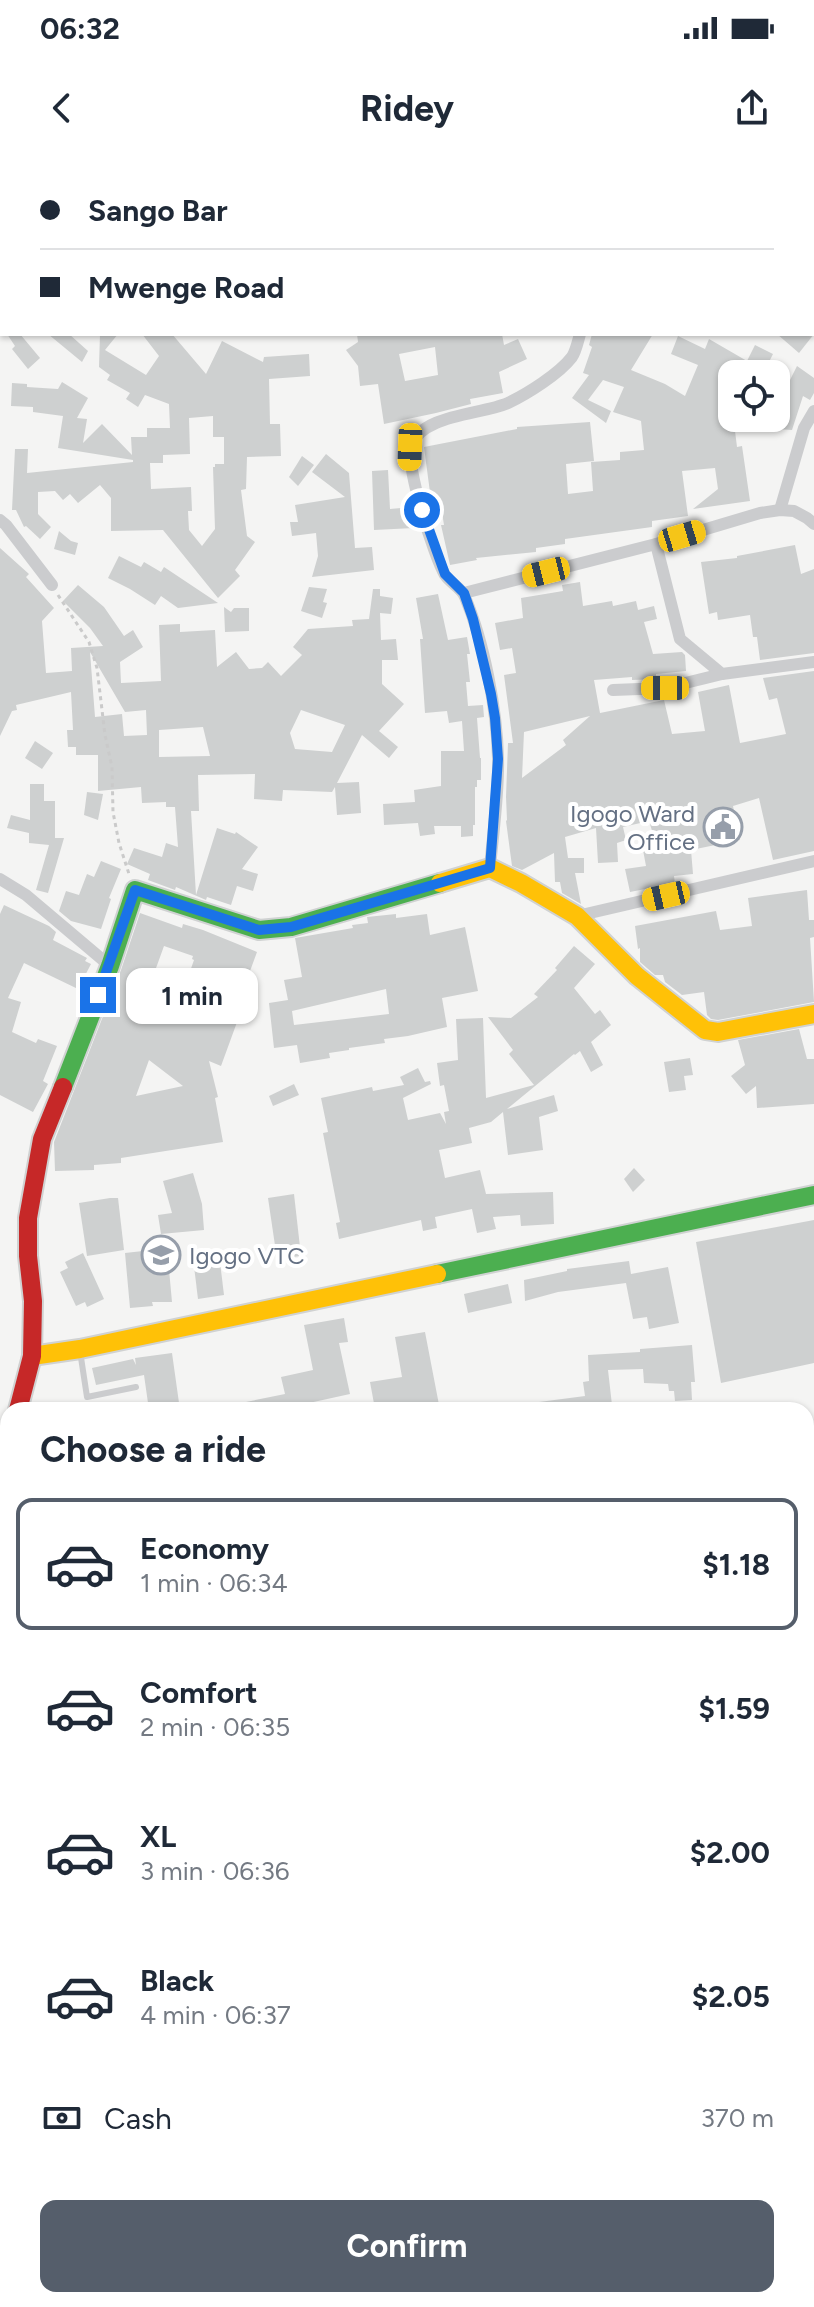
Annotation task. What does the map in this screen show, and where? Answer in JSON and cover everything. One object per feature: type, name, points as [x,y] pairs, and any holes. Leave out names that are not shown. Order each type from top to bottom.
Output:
[{"type":"main road","points":[[20,1402],[32,1356],[33,1301],[28,1218],[42,1139],[110,966],[135,890],[259,930],[304,923],[490,868],[577,916],[637,976],[705,1030],[718,1032],[814,1014]]},
{"type":"main road","points":[[32,1356],[80,1349],[814,1195]]},
{"type":"street","points":[[490,868],[498,759],[495,718],[483,658],[464,593],[445,574],[429,532],[410,465],[410,447],[419,434],[436,422],[507,404],[554,374],[573,356],[579,336]]},
{"type":"street","points":[[780,510],[804,428],[814,411]]},
{"type":"street","points":[[464,593],[656,544],[760,513],[794,511],[814,524]]},
{"type":"street","points":[[0,520],[52,585]]},
{"type":"street","points":[[656,544],[680,639],[722,674]]},
{"type":"street","points":[[613,690],[665,688],[722,674],[814,662]]},
{"type":"street","points":[[577,916],[814,861]]},
{"type":"street","points":[[0,879],[26,895],[110,966]]},
{"type":"lane","points":[[80,1349],[87,1397],[136,1387]]},
{"type":"path","points":[[52,585],[89,642],[94,655],[112,767],[113,812],[119,843],[135,890]]},
{"type":"building","points":[[8,336],[22,336],[40,358],[28,369],[12,349],[15,346]]},
{"type":"building","points":[[50,336],[71,336],[88,351],[82,362]]},
{"type":"building","points":[[100,336],[116,336],[105,350],[146,375],[159,356],[144,336],[174,336],[206,374],[222,341],[263,362],[264,357],[309,354],[310,376],[269,379],[270,424],[280,424],[281,456],[247,457],[246,489],[241,490],[247,536],[255,542],[235,570],[240,576],[218,598],[163,530],[111,531],[111,498],[100,485],[78,503],[70,494],[63,500],[55,491],[38,492],[38,514],[51,527],[40,539],[24,527],[16,510],[12,510],[15,449],[28,449],[27,473],[133,460],[58,448],[63,416],[33,412],[33,407],[11,406],[12,383],[58,389],[62,382],[88,398],[77,418],[87,419],[83,443],[102,424],[132,455],[131,437],[147,437],[147,428],[170,428],[169,404],[145,395],[138,407],[126,399],[130,393],[107,380],[110,375],[99,367]],"holes":[[[213,416],[213,437],[224,437],[224,464],[213,467],[215,529],[202,546],[189,530],[191,487],[151,489],[150,463],[163,463],[163,455],[190,454],[189,418]]]},
{"type":"building","points":[[357,336],[502,336],[504,345],[518,339],[527,359],[499,372],[503,393],[470,399],[471,404],[384,424],[378,384],[360,386],[358,366],[346,350],[358,342]],"holes":[[[435,347],[438,375],[405,381],[399,354]]]},
{"type":"building","points":[[591,336],[652,336],[631,370],[685,396],[698,365],[671,354],[678,336],[705,349],[709,339],[745,360],[718,360],[718,432],[735,432],[737,447],[742,446],[750,501],[693,509],[718,489],[715,468],[682,471],[688,516],[652,521],[652,527],[565,539],[565,544],[536,548],[536,552],[476,558],[450,565],[441,525],[444,525],[440,500],[431,500],[424,447],[517,427],[590,422],[594,461],[566,464],[568,494],[593,491],[591,462],[620,460],[620,452],[644,450],[641,421],[613,412],[624,387],[603,380],[588,400],[611,411],[606,423],[572,398],[589,375],[583,373],[592,347],[589,345]]},
{"type":"building","points":[[779,336],[812,336],[799,353]]},
{"type":"building","points":[[755,345],[773,354],[770,360],[748,360]]},
{"type":"building","points":[[797,366],[814,378],[814,393],[810,400],[803,396],[792,430],[790,430],[790,380]]},
{"type":"building","points":[[326,454],[349,473],[355,548],[372,547],[374,570],[312,577],[318,556],[316,533],[292,536],[290,522],[298,522],[295,505],[345,497],[312,472]]},
{"type":"building","points":[[302,456],[314,465],[298,486],[289,477]]},
{"type":"building","points":[[388,470],[390,509],[412,507],[414,528],[374,530],[372,471]]},
{"type":"building","points":[[59,531],[78,543],[75,555],[54,549]]},
{"type":"building","points":[[795,545],[801,574],[814,569],[814,653],[760,660],[750,615],[718,620],[717,612],[709,614],[701,562],[737,558]]},
{"type":"building","points":[[0,548],[29,574],[26,577],[54,608],[42,621],[46,673],[72,671],[71,648],[103,646],[63,601],[78,585],[104,607],[124,636],[133,630],[143,647],[120,662],[121,683],[161,681],[159,625],[180,624],[180,632],[215,630],[217,667],[236,652],[249,669],[262,668],[268,662],[281,676],[302,655],[293,647],[308,629],[353,626],[352,620],[369,619],[373,589],[380,589],[380,596],[393,598],[391,614],[380,613],[381,640],[396,639],[398,660],[382,660],[382,684],[404,704],[379,731],[398,747],[389,758],[362,735],[337,783],[359,782],[361,813],[337,815],[335,787],[332,792],[283,790],[282,801],[254,799],[255,774],[198,775],[199,811],[191,811],[196,895],[217,828],[236,832],[258,847],[242,869],[258,874],[253,891],[237,886],[231,905],[207,897],[206,900],[176,887],[175,890],[148,880],[150,874],[127,864],[134,848],[162,857],[166,843],[178,847],[175,807],[166,807],[166,802],[142,803],[141,787],[98,791],[98,755],[76,755],[76,747],[68,747],[67,730],[73,730],[71,692],[16,705],[17,710],[12,711],[0,736]],"holes":[[[90,652],[125,712],[146,710],[147,735],[124,736],[122,714],[95,717]],[[301,710],[345,725],[332,752],[295,749],[290,733]],[[203,727],[210,756],[159,757],[159,730]]]},
{"type":"building","points":[[119,556],[141,567],[144,562],[161,572],[164,567],[218,603],[178,608],[161,596],[155,605],[108,578]]},
{"type":"building","points":[[580,582],[583,606],[612,601],[613,606],[636,601],[638,610],[654,606],[657,619],[644,622],[653,654],[682,652],[685,655],[686,671],[656,674],[656,679],[594,680],[600,713],[664,700],[672,734],[705,731],[698,692],[729,685],[740,743],[786,734],[777,698],[769,700],[763,678],[814,671],[814,851],[773,860],[759,798],[733,806],[740,840],[691,850],[693,874],[674,876],[675,883],[630,892],[625,869],[646,866],[643,850],[657,847],[649,821],[623,827],[626,840],[617,843],[618,862],[598,863],[596,828],[565,837],[568,858],[584,858],[584,873],[575,873],[581,904],[562,893],[560,882],[555,882],[554,853],[522,870],[512,866],[506,797],[508,743],[513,743],[504,675],[516,673],[512,648],[500,650],[495,623],[523,618],[521,598],[563,591],[562,585]],"holes":[[[590,716],[563,740],[566,745],[522,778],[524,732]]]},
{"type":"building","points":[[309,587],[327,589],[322,618],[301,611]]},
{"type":"building","points":[[438,594],[448,640],[467,637],[470,654],[467,654],[470,682],[466,682],[468,706],[483,705],[484,717],[477,718],[481,780],[477,780],[475,787],[473,836],[461,837],[461,826],[434,826],[435,834],[420,836],[418,823],[384,825],[383,804],[415,802],[414,790],[441,786],[441,751],[464,751],[462,721],[449,723],[447,711],[425,713],[420,639],[423,639],[416,598]]},
{"type":"building","points":[[224,607],[231,612],[234,608],[249,608],[249,631],[225,632]]},
{"type":"building","points":[[35,741],[53,753],[42,769],[25,758]]},
{"type":"building","points":[[30,784],[44,784],[44,801],[55,801],[55,838],[64,838],[48,893],[36,890],[49,845],[29,843],[29,833],[7,828],[11,815],[30,820]]},
{"type":"building","points":[[87,792],[103,794],[98,820],[84,815]]},
{"type":"building","points":[[101,861],[121,869],[101,929],[71,921],[59,911],[66,891],[79,895],[87,874],[94,877]]},
{"type":"building","points":[[807,890],[809,920],[814,920],[814,937],[810,938],[814,1002],[711,1019],[707,1015],[704,992],[682,995],[665,982],[663,975],[655,975],[640,962],[635,926],[716,911],[720,930],[752,926],[748,898]]},
{"type":"building","points":[[4,905],[49,926],[56,932],[53,940],[87,958],[85,961],[91,964],[78,989],[24,963],[8,998],[21,1002],[12,1032],[36,1043],[38,1039],[57,1046],[43,1081],[48,1084],[33,1112],[0,1095],[0,914]]},
{"type":"building","points":[[140,913],[182,928],[183,924],[203,930],[257,952],[235,1012],[240,1014],[221,1066],[209,1061],[218,1097],[215,1098],[223,1142],[121,1158],[121,1163],[94,1165],[94,1170],[55,1171],[54,1142]],"holes":[[[164,946],[193,956],[182,994],[151,982]],[[149,1060],[183,1086],[136,1096]]]},
{"type":"building","points":[[396,914],[396,918],[427,914],[430,935],[465,927],[478,991],[442,998],[447,1027],[384,1039],[385,1043],[349,1048],[329,1053],[330,1058],[300,1063],[297,1045],[274,1048],[269,1003],[288,1000],[284,980],[302,977],[295,938],[353,928],[352,925],[368,923],[367,917]],"holes":[[[386,989],[389,1014],[294,1025],[292,1011]]]},
{"type":"building","points":[[574,946],[595,964],[574,988],[595,1014],[600,1010],[611,1025],[591,1042],[603,1065],[591,1072],[580,1051],[507,1109],[554,1095],[558,1111],[539,1117],[543,1150],[508,1155],[503,1112],[491,1122],[469,1128],[472,1143],[439,1150],[445,1178],[480,1170],[486,1194],[553,1192],[554,1224],[521,1226],[520,1215],[493,1217],[496,1229],[477,1233],[472,1209],[435,1217],[437,1228],[423,1231],[421,1220],[339,1239],[336,1223],[340,1222],[323,1133],[328,1132],[321,1098],[372,1087],[373,1091],[404,1085],[400,1077],[418,1068],[425,1082],[430,1081],[431,1084],[403,1098],[408,1120],[440,1113],[446,1124],[444,1112],[449,1111],[444,1085],[440,1086],[437,1063],[458,1060],[456,1019],[483,1018],[486,1098],[534,1085],[509,1054],[513,1050],[488,1017],[511,1018],[538,997],[534,994]]},
{"type":"building","points":[[799,1029],[807,1059],[814,1059],[814,1104],[757,1108],[756,1086],[746,1094],[731,1076],[745,1065],[738,1040]]},
{"type":"building","points":[[690,1058],[693,1075],[684,1076],[686,1090],[669,1092],[664,1062]]},
{"type":"building","points":[[294,1084],[299,1095],[273,1106],[269,1096]]},
{"type":"building","points":[[634,1168],[645,1180],[633,1192],[624,1179]]},
{"type":"building","points":[[193,1173],[202,1204],[204,1230],[161,1234],[158,1215],[172,1213],[163,1181]]},
{"type":"building","points":[[294,1194],[301,1256],[277,1259],[268,1198]]},
{"type":"building","points":[[118,1198],[124,1250],[87,1256],[79,1203]]},
{"type":"building","points":[[814,1220],[814,1363],[721,1383],[696,1242]]},
{"type":"building","points":[[166,1237],[172,1302],[152,1302],[153,1306],[130,1308],[125,1253],[152,1250],[151,1238]]},
{"type":"building","points":[[83,1253],[104,1299],[87,1307],[85,1302],[76,1306],[60,1272],[68,1268],[65,1262]]},
{"type":"building","points":[[219,1254],[224,1295],[198,1299],[193,1258]]},
{"type":"building","points":[[629,1261],[631,1274],[668,1267],[679,1323],[649,1329],[647,1317],[633,1319],[626,1283],[558,1292],[525,1301],[524,1280],[567,1269]]},
{"type":"building","points":[[508,1284],[512,1303],[468,1313],[464,1294]]},
{"type":"building","points":[[344,1318],[348,1342],[339,1343],[350,1394],[314,1402],[246,1402],[285,1394],[281,1377],[313,1370],[304,1325]]},
{"type":"building","points":[[425,1332],[438,1402],[374,1402],[370,1382],[402,1377],[395,1337]]},
{"type":"building","points":[[692,1345],[695,1382],[691,1382],[692,1400],[675,1401],[674,1391],[669,1391],[668,1384],[644,1383],[643,1369],[608,1370],[612,1402],[539,1402],[585,1396],[583,1382],[589,1381],[588,1355],[640,1352],[640,1349]]},
{"type":"building","points":[[172,1353],[179,1402],[148,1402],[144,1375],[96,1385],[92,1368],[133,1359],[136,1365],[135,1358]]},
{"type":"traffic: fast","points":[[63,1087],[110,966],[135,890],[259,930],[291,927],[440,883]]},
{"type":"traffic: fast","points":[[437,1274],[814,1195]]},
{"type":"traffic: slow","points":[[440,883],[490,868],[521,883],[577,916],[637,976],[705,1030],[718,1032],[814,1014]]},
{"type":"traffic: slow","points":[[32,1356],[80,1349],[437,1274]]},
{"type":"traffic: jam","points":[[20,1402],[32,1356],[33,1301],[28,1218],[42,1139],[63,1087]]},
{"type":"place","name":"Igogo Ward Office","points":[[723,827]]},
{"type":"place","name":"Igogo VTC","points":[[161,1255]]},
{"type":"route","points":[[98,995],[135,890],[259,930],[291,927],[490,868],[498,759],[491,694],[464,593],[445,574],[422,510]]}]
